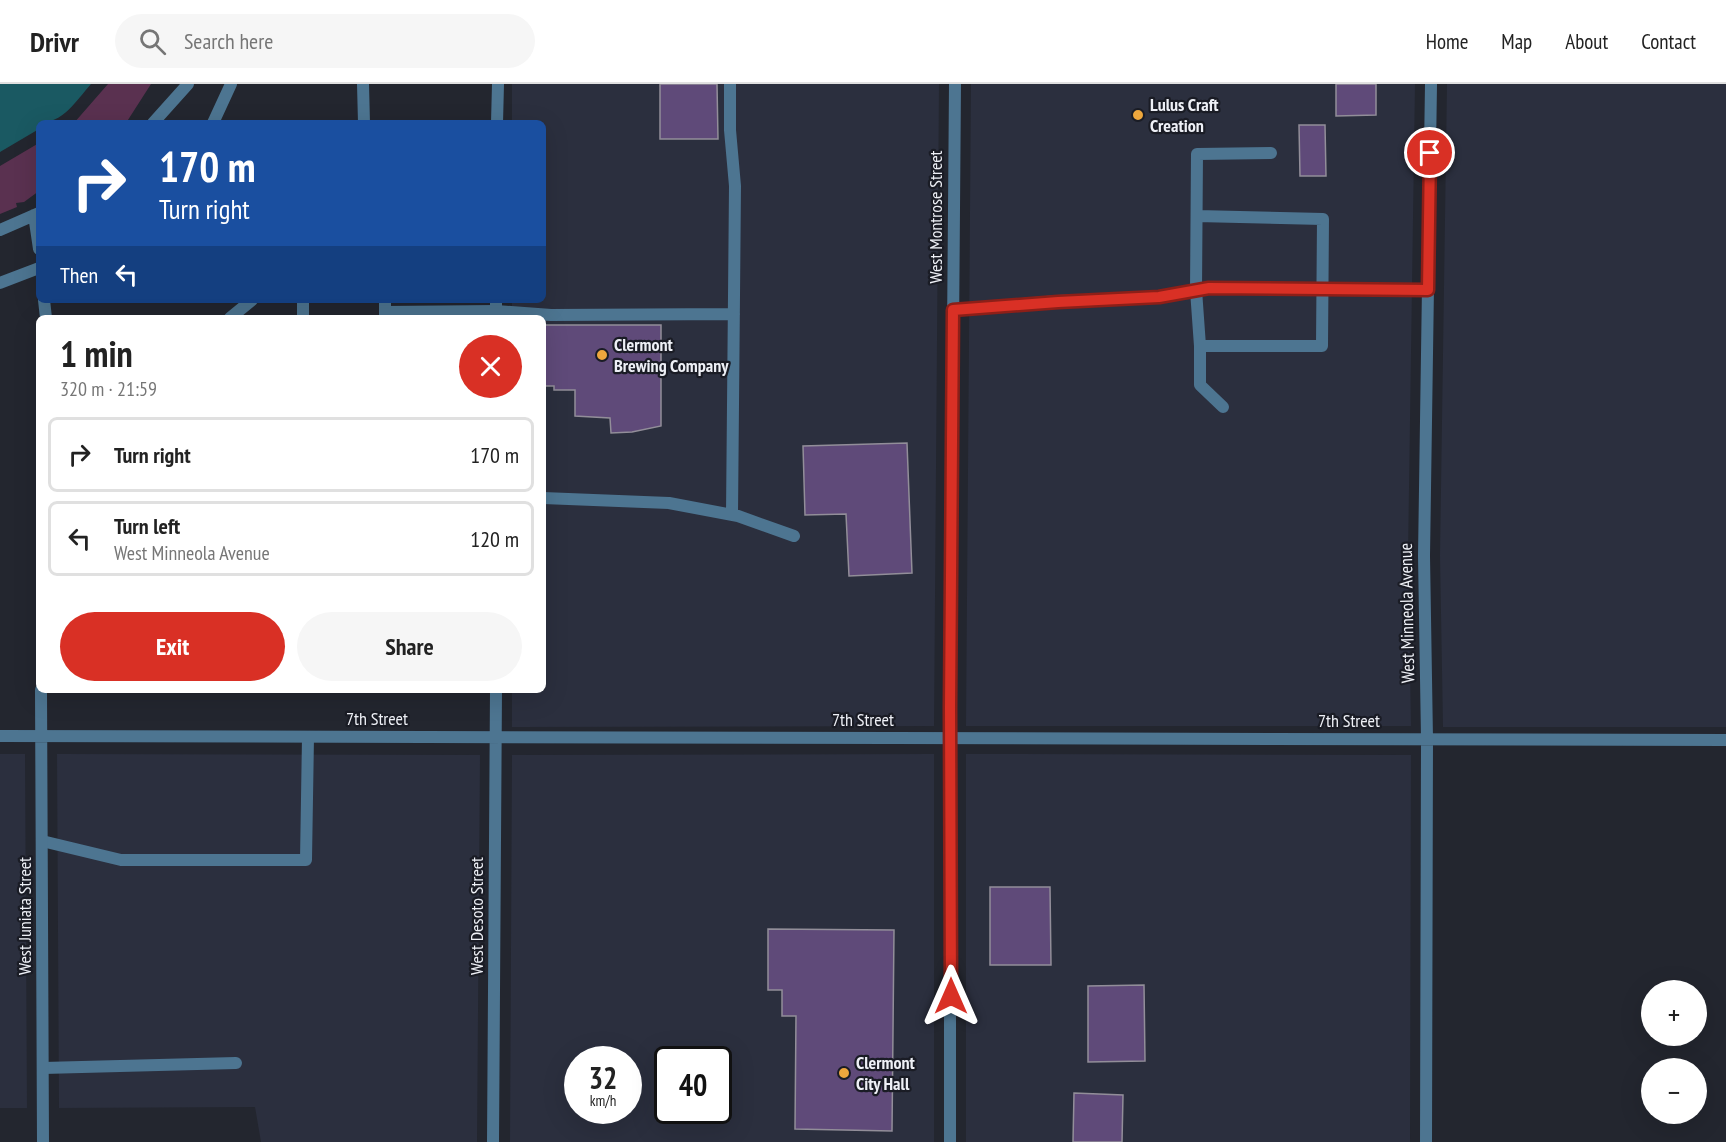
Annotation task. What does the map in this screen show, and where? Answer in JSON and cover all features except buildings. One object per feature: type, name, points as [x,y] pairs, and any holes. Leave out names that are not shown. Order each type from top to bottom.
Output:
[{"type":"street","points":[[156,120],[188,84]]},
{"type":"street","points":[[214,120],[231,84]]},
{"type":"street","points":[[363,84],[364,120]]},
{"type":"street","points":[[497,120],[498,84]]},
{"type":"street","points":[[730,84],[730,130],[735,186],[732,515]]},
{"type":"street","name":"West Montrose Street","points":[[950,1142],[950,738],[955,84]]},
{"type":"street","name":"West Minneola Avenue","points":[[1426,1142],[1427,739],[1424,556],[1431,84]]},
{"type":"street","points":[[1223,407],[1200,385],[1196,290],[1197,153],[1271,153]]},
{"type":"street","points":[[0,230],[36,214]]},
{"type":"street","points":[[1197,216],[1323,219],[1322,346],[1200,346]]},
{"type":"street","points":[[0,283],[36,269]]},
{"type":"street","points":[[953,310],[1159,297],[1209,288],[1428,290]]},
{"type":"street","points":[[234,315],[248,303]]},
{"type":"street","points":[[385,310],[496,310],[551,315],[734,314]]},
{"type":"street","points":[[546,498],[669,503],[732,515],[794,536]]},
{"type":"street","name":"West Juniata Street","points":[[41,693],[43,1142]]},
{"type":"street","name":"West Desoto Street","points":[[494,1142],[496,693]]},
{"type":"street","name":"7th Street","points":[[0,736],[1726,740]]},
{"type":"street","points":[[42,841],[121,860],[306,860],[308,737]]},
{"type":"street","points":[[43,1068],[236,1063]]},
{"type":"shaded area","points":[[108,84],[151,84],[128,120],[77,120]]},
{"type":"shaded area","points":[[512,84],[939,84],[934,726],[512,727],[512,693],[546,693],[546,315],[512,315],[512,303],[546,303],[546,120],[512,120]]},
{"type":"shaded area","points":[[971,84],[1415,84],[1408,556],[1411,726],[966,726]]},
{"type":"shaded area","points":[[1447,84],[1726,84],[1726,727],[1443,727],[1440,556]]},
{"type":"shaded area","points":[[36,145],[36,193],[24,202],[16,203],[17,207],[0,214],[0,166]]},
{"type":"shaded area","points":[[0,754],[25,754],[27,1108],[0,1108]]},
{"type":"shaded area","points":[[57,754],[480,755],[477,1142],[261,1142],[255,1107],[59,1108]]},
{"type":"shaded area","points":[[934,754],[934,1142],[510,1142],[512,755]]},
{"type":"shaded area","points":[[966,754],[1411,755],[1410,1142],[966,1142]]},
{"type":"water","points":[[0,84],[91,84],[62,115],[53,120],[36,120],[36,131],[0,152]]},
{"type":"place","name":"Lulus Craft Creation","points":[[1138,115]]},
{"type":"place","name":"Clermont Brewing Company","points":[[602,355]]},
{"type":"place","name":"Clermont City Hall","points":[[844,1073]]},
{"type":"route","points":[[951,996],[950,708],[953,310],[1159,297],[1209,288],[1428,290],[1430,153]]}]
